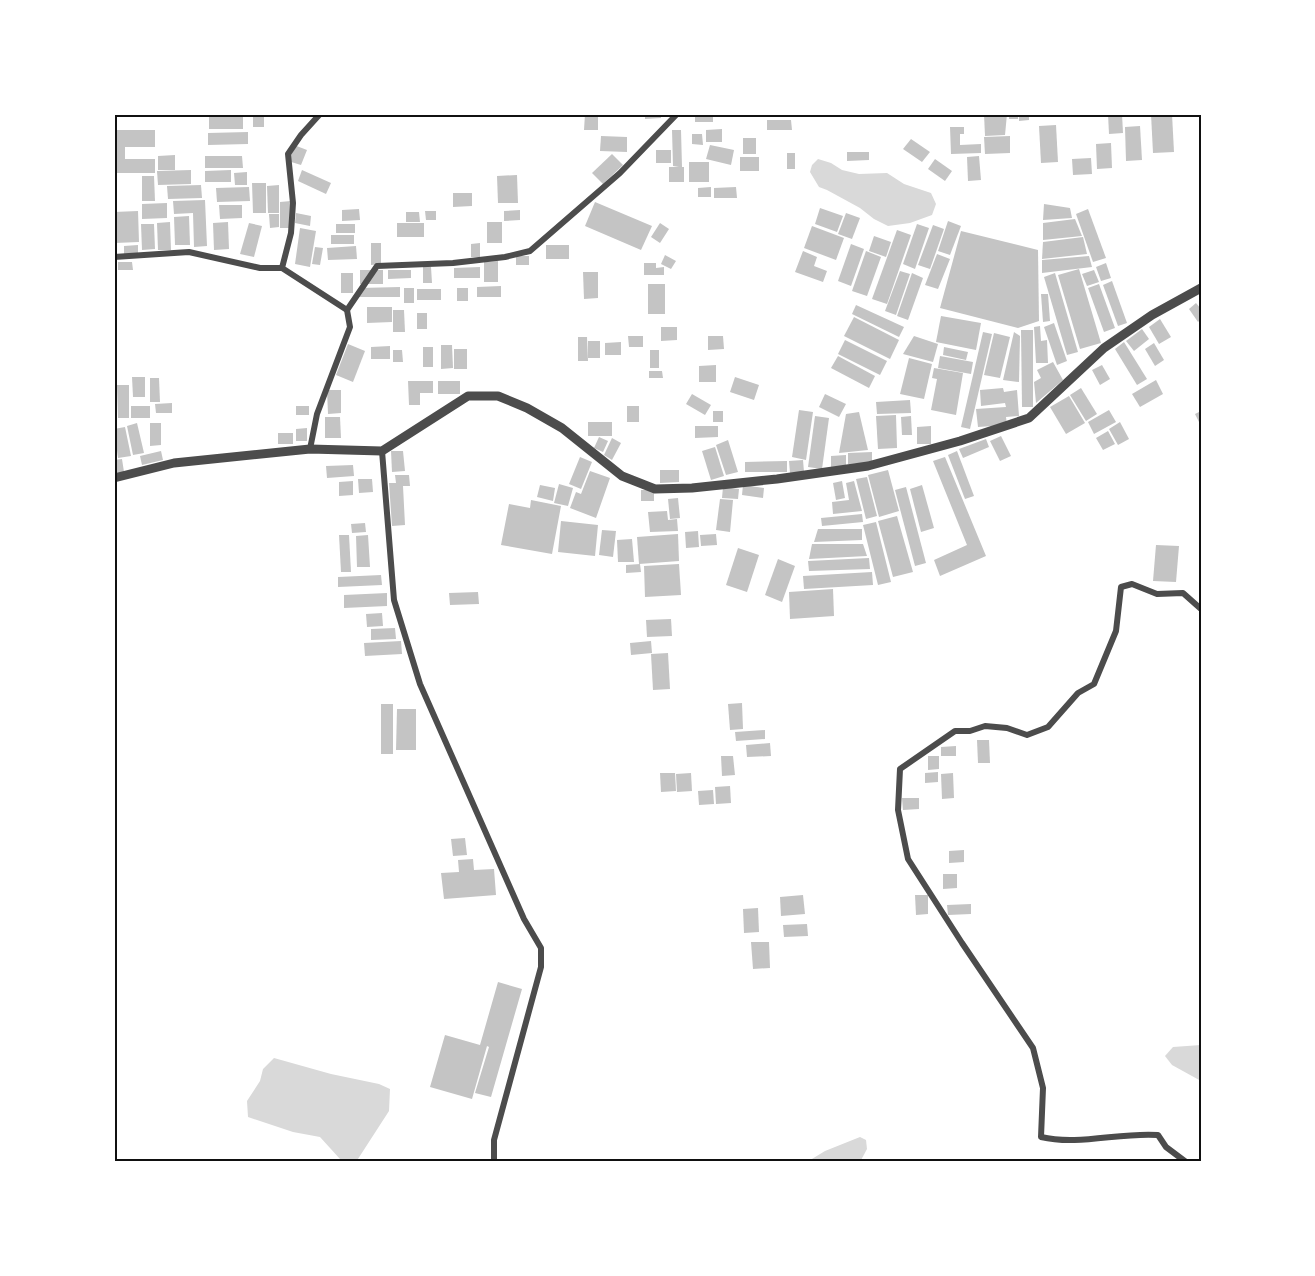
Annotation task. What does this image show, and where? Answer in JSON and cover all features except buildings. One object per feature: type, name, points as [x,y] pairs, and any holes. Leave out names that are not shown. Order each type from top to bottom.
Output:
[{"type":"street","points":[[282,268],[291,232],[293,203],[288,154],[320,114]]},
{"type":"street","points":[[310,449],[317,414],[350,327],[347,310],[377,266],[453,263],[505,257],[530,251],[620,173],[676,114]]},
{"type":"street","points":[[778,114],[913,114]]},
{"type":"street","points":[[114,257],[189,252],[260,268],[282,268],[347,310]]},
{"type":"street","points":[[114,478],[174,463],[310,449],[382,451],[468,396],[498,396],[527,408],[562,428],[622,476],[655,489],[777,480],[868,466],[960,441],[1029,418],[1104,348],[1152,315],[1201,288]]},
{"type":"street","points":[[382,451],[394,600],[420,684],[524,919],[541,948],[541,968],[494,1140],[494,1162]]},
{"type":"street","points":[[1186,1162],[1166,1147],[1158,1135],[1140,1134],[1057,1141],[1041,1137],[1043,1088],[1033,1048],[908,859],[897,810],[900,770],[955,731],[970,731],[985,726],[1007,728],[1027,735],[1048,727],[1078,693],[1094,684],[1116,631],[1121,587],[1132,584],[1157,594],[1183,593],[1201,609]]},
{"type":"shaded area","points":[[818,159],[842,170],[859,174],[887,173],[904,184],[931,193],[936,204],[932,215],[910,223],[888,226],[860,208],[819,187],[810,172],[812,165]]},
{"type":"shaded area","points":[[1201,1045],[1201,1081],[1172,1065],[1165,1056],[1173,1047]]},
{"type":"shaded area","points":[[274,1058],[331,1074],[379,1084],[390,1089],[389,1111],[356,1162],[344,1162],[320,1137],[293,1132],[248,1117],[247,1101],[260,1081],[263,1069]]},
{"type":"shaded area","points":[[860,1137],[866,1140],[867,1149],[860,1162],[807,1162],[825,1151]]}]
